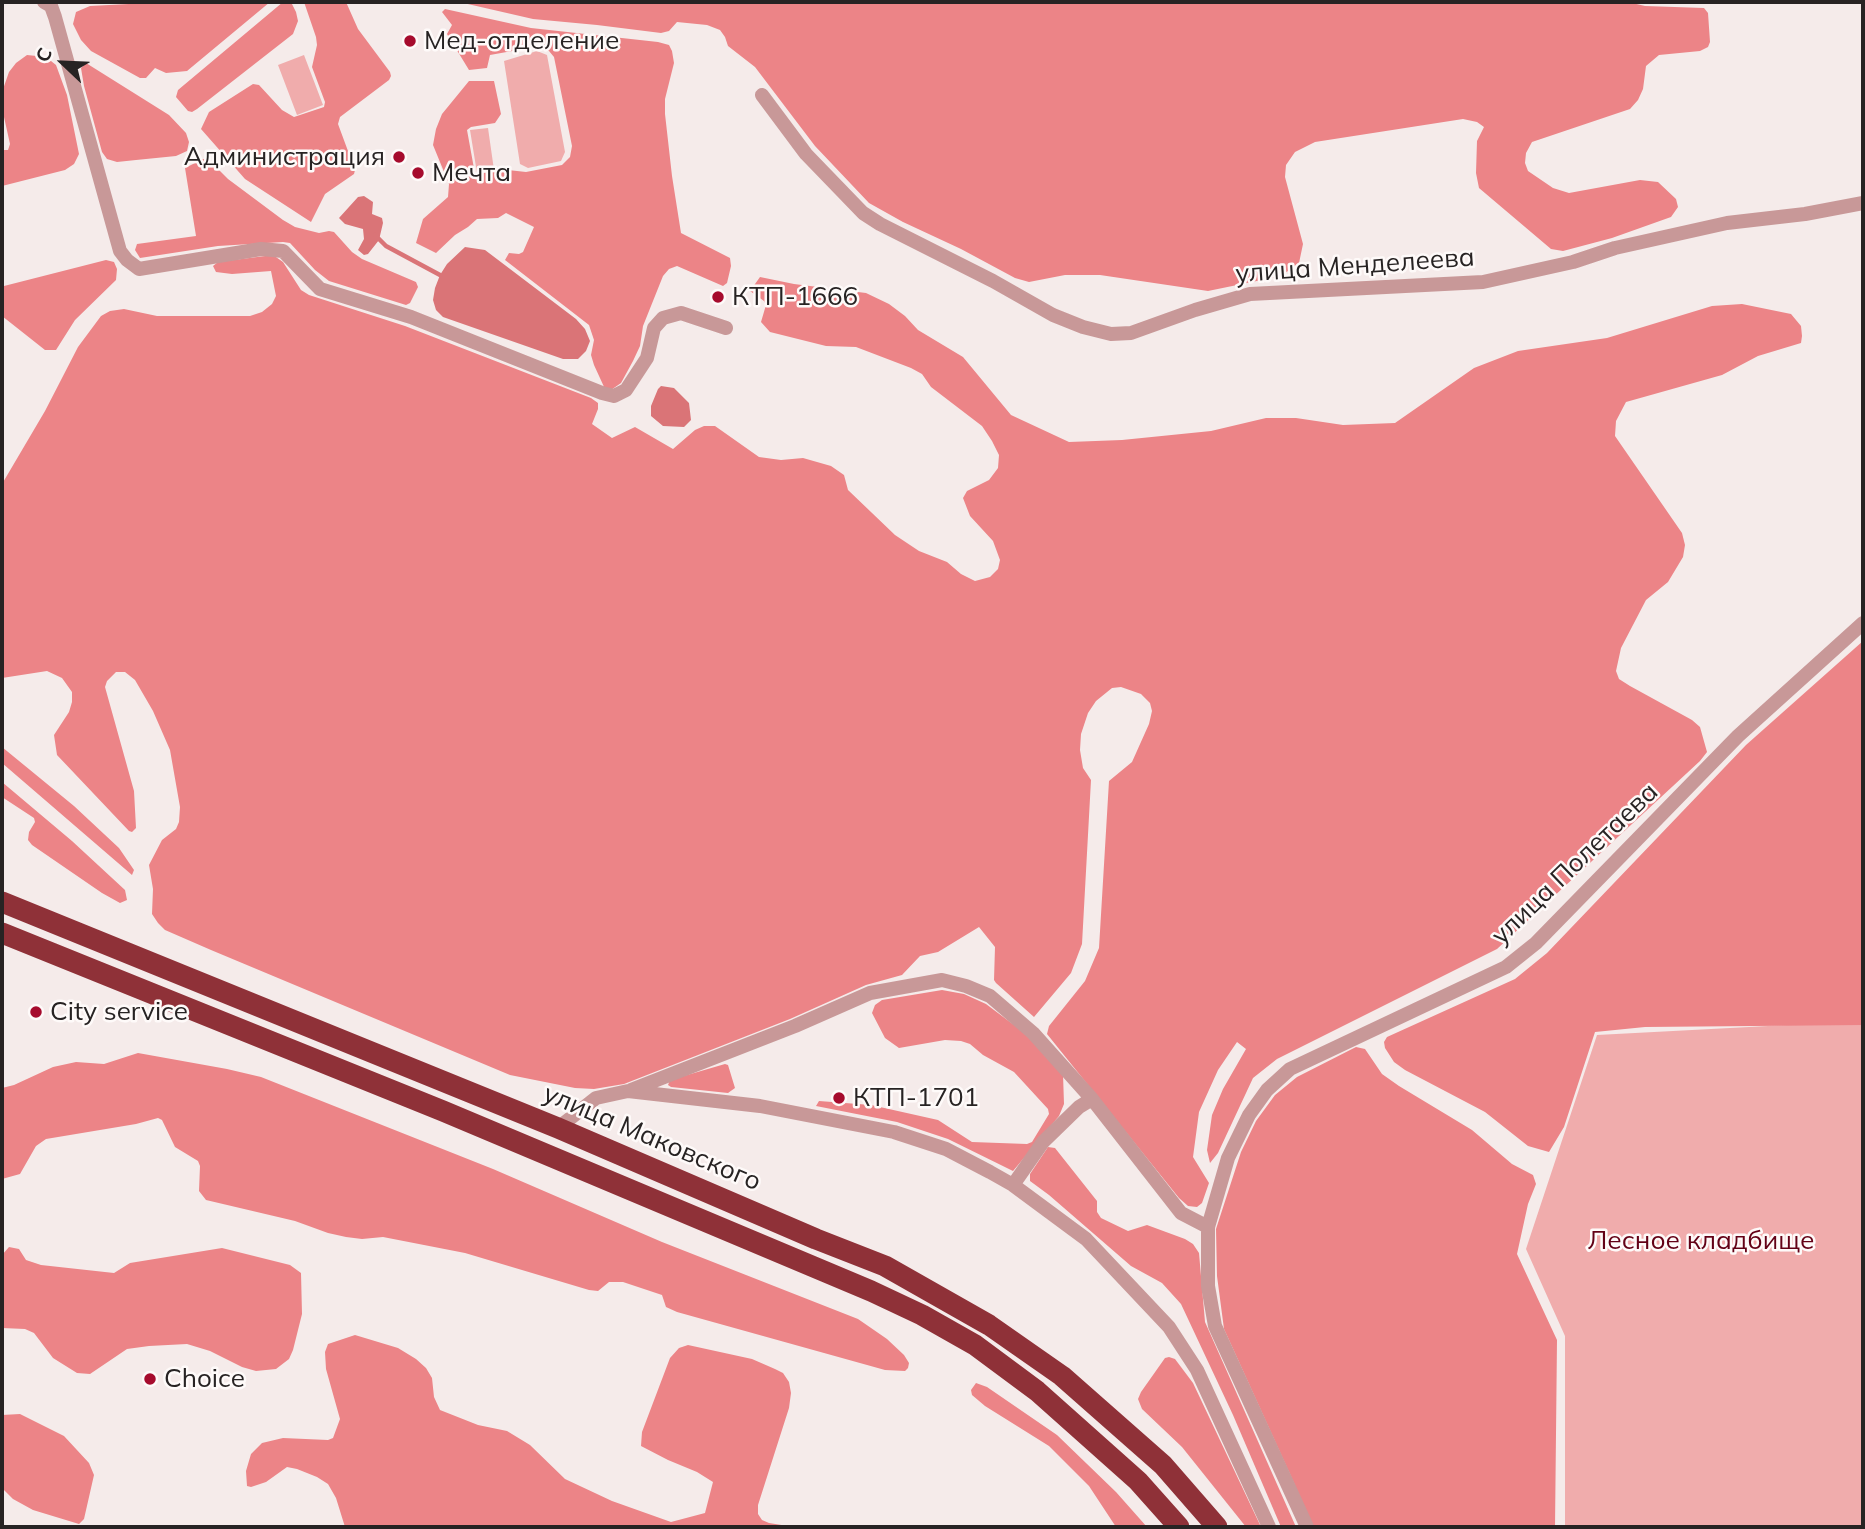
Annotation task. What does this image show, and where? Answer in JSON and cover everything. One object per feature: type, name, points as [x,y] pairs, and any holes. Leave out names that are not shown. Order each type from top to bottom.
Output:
[{"type":"highway","name":"улица Маковского","points":[[2,902],[558,1128],[885,1266],[989,1325],[1062,1376],[1163,1465],[1217,1527]]},
{"type":"highway","points":[[2,933],[443,1111],[871,1290],[922,1315],[975,1345],[1037,1391],[1138,1481],[1179,1527]]},
{"type":"street","points":[[44,2],[51,6],[55,17],[120,251],[127,260],[143,270],[261,249],[283,251],[320,289],[411,317],[614,396],[626,390],[647,358],[654,328],[663,318],[681,313],[726,328]]},
{"type":"street","name":"улица Менделеева","points":[[762,95],[806,154],[863,213],[1054,315],[1083,327],[1111,334],[1131,333],[1250,294],[1483,282],[1727,223],[1805,214],[1863,203]]},
{"type":"street","name":"улица Полетаева","points":[[1307,1527],[1214,1326],[1208,1286],[1208,1227],[1233,1147],[1249,1115],[1267,1090],[1290,1069],[1494,972],[1536,943],[1738,736],[1863,623]]},
{"type":"street","points":[[558,1128],[596,1098],[628,1091],[795,1026],[870,993],[942,980],[990,996],[1033,1033],[1091,1099],[1181,1213],[1208,1227]]},
{"type":"street","points":[[628,1091],[760,1106],[894,1132],[946,1149],[1013,1185],[1086,1239],[1169,1327],[1197,1370],[1269,1527]]},
{"type":"street","points":[[1013,1185],[1043,1143],[1079,1107],[1091,1099]]},
{"type":"green space","points":[[537,51],[547,55],[565,152],[561,161],[528,168],[520,164],[504,61]]},
{"type":"green space","points":[[304,55],[323,105],[297,115],[278,65]]},
{"type":"green space","points":[[488,128],[494,170],[477,173],[470,130]]},
{"type":"green space","name":"Лесное кладбище","points":[[1863,1021],[1863,1527],[1565,1527],[1565,1336],[1526,1249],[1597,1035]]},
{"type":"shaded area","points":[[167,2],[270,2],[187,71],[166,73],[155,68],[146,78],[140,78],[91,51],[81,40],[73,24],[76,12],[90,6]]},
{"type":"shaded area","points":[[283,2],[291,2],[296,12],[298,21],[293,34],[197,109],[188,111],[176,97],[178,90]]},
{"type":"shaded area","points":[[304,2],[346,2],[358,29],[391,76],[340,117],[338,124],[355,170],[354,174],[325,194],[311,222],[245,179],[201,129],[209,112],[253,84],[259,85],[282,110],[294,117],[324,107],[325,102],[312,67],[316,37]]},
{"type":"shaded area","points":[[459,2],[1628,2],[1645,6],[1704,8],[1708,13],[1710,42],[1708,47],[1700,51],[1659,55],[1646,66],[1643,89],[1630,109],[1532,142],[1526,153],[1528,171],[1553,188],[1569,193],[1640,180],[1658,182],[1676,199],[1678,207],[1671,217],[1612,238],[1563,251],[1551,249],[1479,188],[1476,173],[1477,141],[1484,127],[1477,122],[1463,119],[1315,142],[1295,152],[1286,165],[1285,177],[1303,244],[1299,263],[1281,276],[1208,291],[1100,275],[1065,275],[1029,282],[1015,278],[903,222],[869,203],[815,146],[755,67],[728,46],[720,30],[707,25],[677,22],[669,31],[661,33],[533,19]]},
{"type":"shaded area","points":[[445,9],[531,28],[658,42],[669,45],[672,51],[674,63],[665,99],[665,114],[681,233],[730,258],[731,266],[727,283],[723,286],[677,266],[669,269],[663,276],[643,326],[640,346],[633,361],[621,383],[611,390],[605,389],[594,365],[591,355],[594,340],[589,325],[505,260],[509,253],[523,252],[534,227],[506,213],[498,218],[477,219],[436,253],[416,243],[423,219],[448,197],[449,184],[433,145],[436,129],[442,114],[469,81],[494,81],[501,114],[495,123],[467,130],[475,174],[508,170],[526,172],[562,165],[570,157],[572,146],[554,57],[549,51],[540,46],[490,55],[487,68],[469,70],[447,34],[452,25],[442,12]]},
{"type":"shaded area","points":[[27,55],[46,57],[56,65],[67,95],[79,154],[74,164],[65,170],[2,186],[2,150],[8,150],[10,144],[2,108],[2,92],[9,72]]},
{"type":"shaded area","points":[[86,63],[169,115],[186,133],[189,142],[187,151],[176,156],[117,162],[107,159],[102,152],[84,86],[81,68]]},
{"type":"shaded area","points":[[203,159],[209,160],[228,179],[295,227],[319,233],[334,232],[362,259],[416,282],[418,287],[410,303],[406,305],[329,281],[290,243],[218,246],[140,258],[135,250],[137,244],[196,236],[185,168]]},
{"type":"shaded area","points":[[364,196],[373,202],[372,214],[382,218],[383,223],[379,240],[368,254],[364,255],[358,250],[364,239],[363,229],[345,224],[339,218],[358,197]]},
{"type":"shaded area","points":[[465,247],[485,250],[576,319],[585,329],[590,341],[586,351],[578,359],[563,359],[443,317],[436,310],[433,300],[435,288],[447,264]]},
{"type":"shaded area","points":[[273,255],[283,262],[301,290],[309,295],[405,326],[591,398],[598,403],[592,424],[612,438],[635,427],[673,449],[695,430],[704,426],[715,426],[759,457],[781,460],[803,458],[831,466],[844,475],[848,490],[895,535],[919,551],[947,562],[975,581],[990,577],[998,569],[1000,560],[993,541],[970,516],[963,498],[967,491],[989,480],[998,468],[999,455],[982,426],[931,387],[922,374],[911,368],[856,347],[826,346],[770,332],[761,322],[766,305],[750,291],[760,277],[866,293],[889,304],[918,330],[963,357],[1011,415],[1069,442],[1211,431],[1266,418],[1296,418],[1343,425],[1395,423],[1474,368],[1518,351],[1607,338],[1712,306],[1742,304],[1791,314],[1801,326],[1802,336],[1801,343],[1758,356],[1722,375],[1626,402],[1616,421],[1615,436],[1682,533],[1685,545],[1683,557],[1668,582],[1646,600],[1621,648],[1616,671],[1619,679],[1700,727],[1707,752],[1497,949],[1277,1059],[1253,1078],[1218,1153],[1210,1163],[1207,1150],[1212,1115],[1223,1089],[1246,1049],[1237,1042],[1218,1070],[1199,1112],[1193,1157],[1209,1183],[1202,1203],[1197,1207],[1188,1206],[1179,1198],[1047,1034],[1049,1026],[1085,981],[1099,948],[1109,781],[1132,762],[1152,711],[1150,703],[1141,694],[1121,687],[1112,688],[1096,701],[1088,713],[1081,734],[1083,768],[1091,780],[1082,944],[1071,973],[1034,1017],[994,980],[995,947],[979,927],[938,952],[920,956],[902,975],[866,985],[790,1019],[624,1084],[594,1089],[575,1088],[510,1075],[211,950],[165,930],[158,923],[152,914],[153,889],[149,865],[162,840],[176,829],[179,822],[180,807],[170,750],[153,711],[135,680],[125,672],[116,672],[105,687],[134,791],[136,828],[132,832],[129,831],[57,755],[54,735],[69,712],[72,702],[72,692],[62,678],[47,671],[2,678],[2,484],[45,411],[78,347],[101,316],[110,311],[124,309],[157,316],[250,316],[262,312],[272,304],[276,296],[271,271],[232,274],[216,272],[213,266],[218,262]]},
{"type":"shaded area","points":[[106,260],[114,262],[117,269],[116,280],[75,320],[56,350],[45,350],[2,316],[4,286]]},
{"type":"shaded area","points":[[661,386],[674,388],[689,403],[691,420],[684,427],[663,426],[651,416],[651,406]]},
{"type":"shaded area","points":[[1863,641],[1863,1025],[1645,1027],[1595,1032],[1564,1127],[1549,1152],[1528,1146],[1485,1112],[1394,1062],[1385,1048],[1387,1037],[1515,979],[1547,953],[1746,745]]},
{"type":"shaded area","points":[[2,747],[74,806],[119,848],[134,870],[132,875],[2,763]]},
{"type":"shaded area","points":[[2,782],[125,890],[127,900],[120,903],[102,893],[32,845],[28,840],[34,818],[2,797]]},
{"type":"shaded area","points":[[942,990],[964,994],[986,1004],[1030,1037],[1063,1074],[1064,1104],[1059,1116],[1013,1171],[948,1139],[897,1122],[816,1106],[819,1101],[871,1105],[938,1120],[972,1142],[1032,1142],[1049,1114],[1048,1109],[1014,1072],[961,1041],[945,1040],[899,1048],[885,1038],[872,1013],[875,1005],[882,1000]]},
{"type":"shaded area","points":[[1356,1047],[1365,1049],[1382,1074],[1472,1130],[1512,1164],[1533,1175],[1536,1184],[1528,1204],[1517,1254],[1557,1340],[1555,1527],[1311,1527],[1294,1483],[1224,1329],[1217,1276],[1216,1229],[1241,1152],[1256,1121],[1275,1095],[1297,1077]]},
{"type":"shaded area","points":[[138,1053],[261,1077],[493,1169],[662,1242],[858,1319],[887,1339],[904,1355],[909,1363],[908,1368],[905,1371],[885,1370],[677,1312],[666,1307],[662,1295],[623,1282],[609,1282],[598,1291],[589,1290],[465,1253],[383,1237],[346,1237],[295,1221],[206,1200],[199,1191],[198,1161],[175,1147],[162,1120],[158,1118],[46,1139],[36,1146],[20,1174],[2,1179],[2,1088],[53,1067],[76,1062],[104,1064]]},
{"type":"shaded area","points":[[728,1065],[735,1088],[728,1093],[668,1085],[670,1080]]},
{"type":"shaded area","points":[[1048,1147],[1055,1148],[1097,1201],[1097,1212],[1101,1218],[1128,1231],[1147,1225],[1185,1239],[1193,1244],[1199,1253],[1205,1322],[1296,1527],[1281,1527],[1181,1304],[1162,1283],[1131,1266],[1030,1181],[1030,1174]]},
{"type":"shaded area","points":[[9,1247],[19,1249],[26,1260],[41,1265],[114,1273],[130,1263],[222,1248],[290,1265],[301,1273],[302,1314],[293,1350],[289,1359],[276,1369],[256,1371],[187,1344],[149,1346],[127,1349],[90,1374],[77,1373],[53,1358],[34,1333],[25,1329],[2,1328],[2,1255]]},
{"type":"shaded area","points":[[355,1335],[398,1348],[416,1359],[432,1378],[434,1397],[440,1410],[478,1425],[507,1431],[530,1445],[565,1479],[612,1501],[671,1522],[705,1513],[713,1482],[641,1446],[642,1432],[670,1358],[679,1348],[688,1345],[752,1359],[775,1369],[783,1373],[789,1382],[791,1393],[789,1408],[758,1505],[758,1514],[762,1520],[769,1523],[794,1527],[345,1527],[336,1498],[328,1484],[317,1477],[287,1467],[266,1482],[247,1486],[246,1471],[251,1454],[262,1443],[283,1438],[333,1438],[340,1419],[326,1369],[325,1352],[328,1344]]},
{"type":"shaded area","points":[[1165,1358],[1175,1359],[1193,1383],[1261,1527],[1246,1527],[1182,1447],[1142,1409],[1138,1399],[1141,1392]]},
{"type":"shaded area","points":[[976,1383],[987,1387],[1057,1435],[1116,1492],[1147,1527],[1116,1527],[1089,1486],[1049,1446],[972,1395],[971,1390]]},
{"type":"shaded area","points":[[20,1414],[64,1436],[89,1463],[94,1475],[84,1519],[79,1524],[33,1510],[13,1499],[2,1488],[2,1415]]},
{"type":"waterway","points":[[375,235],[386,246],[440,275]]},
{"type":"place","name":"Мед-отделение","points":[[410,41]]},
{"type":"place","name":"Администрация","points":[[399,157]]},
{"type":"place","name":"Мечта","points":[[418,173]]},
{"type":"place","name":"КТП-1666","points":[[718,297]]},
{"type":"place","name":"City service","points":[[36,1012]]},
{"type":"place","name":"КТП-1701","points":[[839,1098]]},
{"type":"place","name":"Choice","points":[[150,1379]]}]
